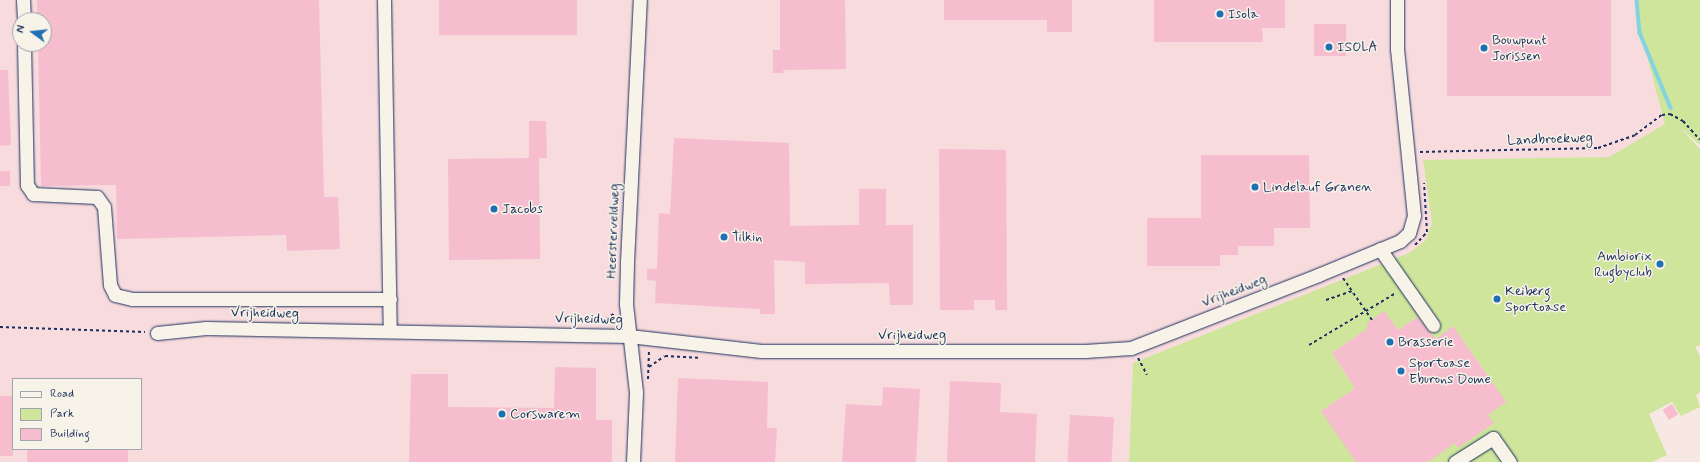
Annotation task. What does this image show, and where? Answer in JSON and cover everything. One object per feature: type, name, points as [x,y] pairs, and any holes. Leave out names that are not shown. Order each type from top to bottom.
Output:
[{"type":"street","points":[[23,0],[24,12]]},
{"type":"street","points":[[384,0],[390,332]]},
{"type":"street","name":"Heersterveldweg","points":[[633,462],[636,392],[630,336],[627,262],[640,0]]},
{"type":"street","name":"Vrijheidweg","points":[[157,332],[206,328],[630,336],[761,351],[1084,351],[1131,348],[1400,241],[1409,232],[1414,216],[1397,49],[1397,0]]},
{"type":"street","points":[[24,52],[27,185],[33,194],[97,197],[104,207],[110,285],[115,295],[132,299],[390,299]]},
{"type":"street","points":[[1380,249],[1433,325]]},
{"type":"street","points":[[1455,462],[1493,438],[1510,462]]},
{"type":"path","name":"Landbroekweg","points":[[1407,152],[1598,148],[1635,136],[1662,115],[1670,114],[1683,121],[1700,140]]},
{"type":"path","points":[[1420,144],[1421,159]]},
{"type":"path","points":[[1408,249],[1427,232],[1424,181]]},
{"type":"path","points":[[1348,272],[1341,275],[1372,320]]},
{"type":"path","points":[[1326,300],[1352,292]]},
{"type":"path","points":[[1309,345],[1397,292]]},
{"type":"path","points":[[0,328],[157,332]]},
{"type":"path","points":[[1130,357],[1144,354]]},
{"type":"path","points":[[649,367],[665,356],[704,358]]},
{"type":"shaded area","points":[[0,0],[1637,0],[1640,30],[1665,124],[1609,157],[1423,160],[1432,223],[1425,241],[1409,253],[1133,363],[1129,462],[0,462]]},
{"type":"green space","name":"Keiberg Sportoase","points":[[1637,0],[1700,0],[1700,145],[1680,127],[1700,149],[1700,345],[1695,347],[1700,356],[1700,392],[1696,395],[1700,407],[1681,416],[1672,402],[1649,414],[1667,455],[1652,462],[1129,462],[1133,363],[1409,253],[1425,241],[1432,223],[1423,160],[1609,157],[1665,124],[1640,30]]},
{"type":"building","points":[[37,0],[319,0],[324,197],[338,197],[340,249],[287,251],[286,235],[117,239],[116,185],[41,186],[38,52],[52,52],[52,12],[37,12]]},
{"type":"building","points":[[439,0],[577,0],[577,35],[439,35]]},
{"type":"building","points":[[780,0],[845,0],[846,69],[783,70],[784,73],[773,73],[773,50],[780,50]]},
{"type":"building","points":[[944,0],[1072,0],[1072,32],[1047,32],[1047,20],[944,20]]},
{"type":"building","name":"Isola","points":[[1154,0],[1285,0],[1285,28],[1262,28],[1263,42],[1154,42]]},
{"type":"building","points":[[1447,0],[1611,0],[1611,96],[1447,96]]},
{"type":"building","name":"ISOLA","points":[[1314,24],[1346,24],[1346,56],[1314,56]]},
{"type":"building","points":[[0,70],[8,70],[11,145],[0,146]]},
{"type":"building","name":"Jacobs","points":[[529,121],[546,121],[547,158],[539,158],[540,259],[449,260],[448,159],[529,158]]},
{"type":"building","name":"Tilkin","points":[[674,138],[789,143],[790,226],[859,225],[859,189],[886,189],[886,225],[913,225],[913,305],[890,305],[889,283],[805,284],[805,262],[774,260],[775,314],[760,314],[760,309],[655,303],[656,281],[647,280],[647,269],[657,269],[659,213],[670,214]]},
{"type":"building","points":[[939,149],[1006,150],[1007,310],[995,310],[995,300],[974,300],[974,310],[940,310]]},
{"type":"building","name":"Lindelauf Granen","points":[[1201,155],[1309,155],[1310,228],[1274,228],[1274,246],[1238,246],[1238,255],[1220,255],[1220,266],[1147,266],[1147,218],[1201,218]]},
{"type":"building","points":[[0,171],[10,171],[10,186],[0,186]]},
{"type":"building","name":"Sportoase Eburons Dome","points":[[1384,311],[1398,330],[1417,317],[1436,339],[1453,326],[1506,402],[1488,415],[1494,423],[1458,448],[1455,443],[1428,462],[1356,462],[1321,411],[1355,388],[1332,353],[1368,328],[1366,324]]},
{"type":"building","name":"Corswarem","points":[[555,367],[596,368],[596,420],[612,420],[612,462],[409,462],[411,374],[448,374],[448,407],[554,408]]},
{"type":"building","points":[[678,378],[768,382],[767,428],[777,428],[775,462],[675,462]]},
{"type":"building","points":[[950,381],[1001,383],[1000,412],[1037,414],[1035,462],[947,462]]},
{"type":"building","points":[[883,387],[920,389],[916,462],[842,462],[846,404],[882,406]]},
{"type":"building","points":[[0,396],[12,396],[13,456],[0,456]]},
{"type":"building","points":[[1672,404],[1678,414],[1669,420],[1663,410]]},
{"type":"building","points":[[1070,415],[1114,417],[1112,462],[1068,462]]},
{"type":"building","points":[[27,450],[128,450],[128,462],[27,462]]},
{"type":"waterway","points":[[1637,0],[1640,33],[1671,108]]},
{"type":"place","name":"Isola","points":[[1220,14]]},
{"type":"place","name":"ISOLA","points":[[1329,47]]},
{"type":"place","name":"Bouwpunt Jorissen","points":[[1484,48]]},
{"type":"place","name":"Lindelauf Granen","points":[[1255,187]]},
{"type":"place","name":"Jacobs","points":[[494,209]]},
{"type":"place","name":"Tilkin","points":[[724,237]]},
{"type":"place","name":"Ambiorix Rugbyclub","points":[[1660,264]]},
{"type":"place","name":"Keiberg Sportoase","points":[[1497,299]]},
{"type":"place","name":"Brasserie","points":[[1390,342]]},
{"type":"place","name":"Sportoase Eburons Dome","points":[[1401,371]]},
{"type":"place","name":"Corswarem","points":[[502,414]]}]
